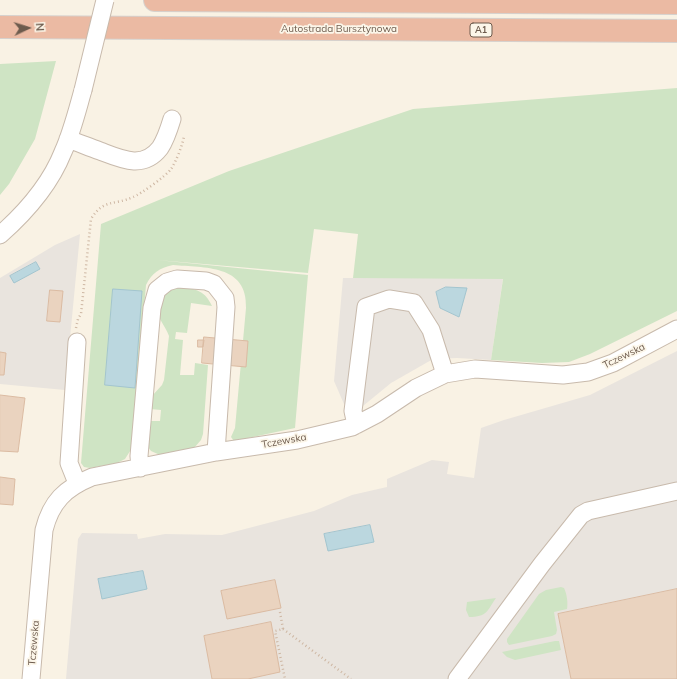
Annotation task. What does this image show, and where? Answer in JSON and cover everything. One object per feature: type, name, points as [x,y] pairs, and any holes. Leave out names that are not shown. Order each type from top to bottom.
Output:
[{"type":"highway","points":[[155,0],[677,3]]},
{"type":"highway","name":"Autostrada Bursztynowa","points":[[0,27],[677,31]]},
{"type":"street","points":[[0,235],[40,194],[63,153],[83,90],[105,0]]},
{"type":"street","points":[[68,139],[125,161],[142,160],[160,148],[169,127]]},
{"type":"street","points":[[140,468],[139,456],[152,308],[157,290],[167,282],[177,279],[206,281],[214,284],[225,298],[226,307],[216,452]]},
{"type":"street","points":[[356,425],[353,411],[366,307],[389,299],[414,303],[430,330],[445,374]]},
{"type":"street","name":"Tczewska","points":[[31,679],[46,521],[54,505],[77,483],[92,477],[216,452],[297,440],[356,425],[377,414],[416,388],[445,374],[475,369],[563,375],[588,372],[613,364],[677,329]]},
{"type":"street","points":[[77,342],[69,463],[77,483]]},
{"type":"street","points":[[457,679],[542,564],[581,515],[588,511],[677,491]]},
{"type":"path","points":[[77,342],[75,335],[78,319],[81,314],[91,219],[96,210],[102,205],[133,198],[171,169],[183,144],[184,136],[181,130],[169,127]]},
{"type":"path","points":[[280,612],[283,629],[351,679]]},
{"type":"path","points":[[283,629],[275,631],[284,679]]},
{"type":"shaded area","points":[[80,234],[65,390],[0,384],[0,278],[55,245]]},
{"type":"shaded area","points":[[343,278],[503,278],[491,360],[457,358],[433,359],[391,383],[363,406],[344,404],[334,381]]},
{"type":"shaded area","points":[[677,351],[677,679],[66,679],[78,539],[82,533],[137,534],[138,539],[165,534],[222,535],[314,511],[352,495],[387,487],[387,479],[432,460],[449,462],[447,474],[474,478],[481,428],[590,395]]},
{"type":"green space","points":[[56,61],[35,139],[9,184],[0,195],[0,64]]},
{"type":"green space","points":[[677,88],[677,311],[590,354],[569,362],[542,363],[491,360],[503,279],[353,278],[358,234],[314,229],[308,273],[157,260],[308,275],[295,428],[234,441],[231,437],[235,428],[246,308],[245,294],[240,283],[232,276],[222,271],[210,268],[173,265],[156,272],[146,285],[132,448],[125,459],[117,463],[90,468],[84,467],[81,463],[101,224],[229,171],[413,109]]},
{"type":"green space","points":[[181,287],[200,292],[206,297],[212,306],[191,303],[187,333],[176,332],[175,339],[183,340],[180,375],[194,375],[195,363],[208,365],[203,434],[201,440],[194,448],[160,455],[151,451],[148,447],[149,421],[160,421],[161,410],[150,409],[152,396],[162,385],[164,380],[169,336],[160,319],[160,310],[162,300],[166,294]]},
{"type":"green space","points":[[561,587],[564,588],[566,593],[567,609],[554,612],[557,630],[556,634],[509,645],[507,639],[539,594],[546,590]]},
{"type":"green space","points":[[496,598],[486,612],[480,616],[469,617],[466,610],[467,602]]},
{"type":"green space","points":[[559,641],[561,650],[515,660],[507,657],[502,652]]},
{"type":"water","points":[[36,262],[40,269],[14,283],[10,276]]},
{"type":"water","points":[[446,287],[467,288],[459,317],[440,308],[436,292]]},
{"type":"water","points":[[113,289],[142,291],[135,388],[105,385]]},
{"type":"water","points":[[370,525],[374,542],[328,551],[324,534]]},
{"type":"water","points":[[143,571],[147,589],[102,599],[98,579]]},
{"type":"building","points":[[50,290],[63,291],[60,322],[47,321]]},
{"type":"building","points":[[204,337],[248,341],[246,367],[202,363]]},
{"type":"building","points":[[198,340],[204,340],[203,347],[198,347]]},
{"type":"building","points":[[0,352],[6,353],[4,375],[0,375]]},
{"type":"building","points":[[0,395],[25,398],[18,452],[0,451]]},
{"type":"building","points":[[0,477],[15,479],[13,505],[0,504]]},
{"type":"building","points":[[275,580],[281,608],[227,619],[221,591]]},
{"type":"building","points":[[677,589],[677,679],[571,679],[558,614]]},
{"type":"building","points":[[271,622],[280,672],[248,679],[212,679],[204,636]]}]
